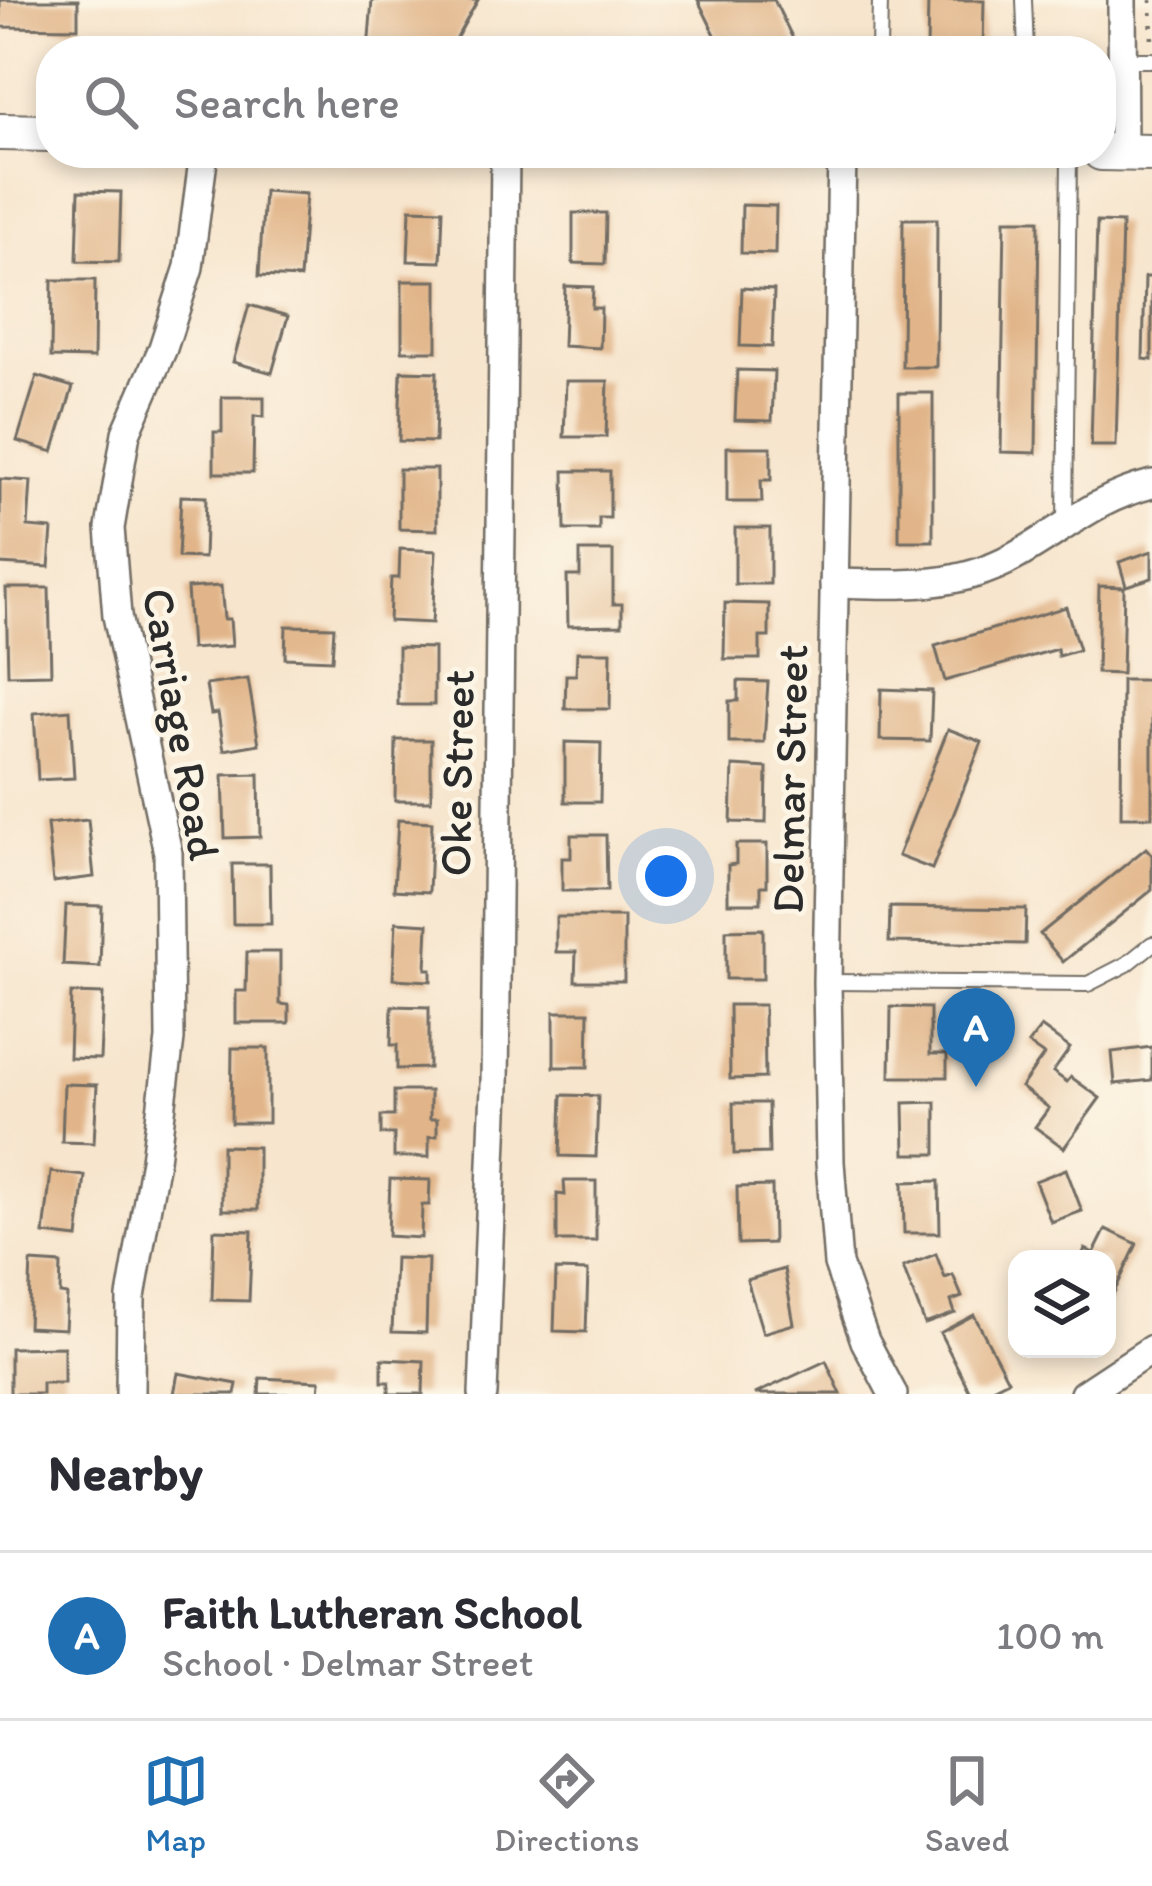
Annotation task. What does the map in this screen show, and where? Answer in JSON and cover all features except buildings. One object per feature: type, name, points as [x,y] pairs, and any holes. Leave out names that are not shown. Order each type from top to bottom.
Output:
[{"type":"street","points":[[1116,62],[1122,0]]},
{"type":"street","points":[[1116,80],[1125,153]]},
{"type":"street","points":[[0,132],[36,133]]},
{"type":"street","name":"Carriage Road","points":[[130,1394],[131,1297],[170,1039],[168,853],[117,616],[110,528],[126,433],[163,348],[189,266],[203,168]]},
{"type":"street","name":"Oke Street","points":[[483,1394],[494,1087],[505,168]]},
{"type":"street","name":"Delmar Street","points":[[842,168],[827,982],[830,1162],[838,1264],[866,1341],[893,1394]]},
{"type":"street","points":[[834,583],[915,586],[963,578],[1013,558],[1095,503],[1152,484]]},
{"type":"street","points":[[1084,1394],[1152,1349]]},
{"type":"lane","points":[[879,36],[880,0]]},
{"type":"lane","points":[[1024,0],[1025,36]]},
{"type":"lane","points":[[1116,72],[1152,60]]},
{"type":"lane","points":[[1065,523],[1069,168]]},
{"type":"lane","points":[[827,982],[1088,984],[1127,964],[1152,944]]},
{"type":"place","name":"Faith Lutheran School","points":[[976,1087]]}]
